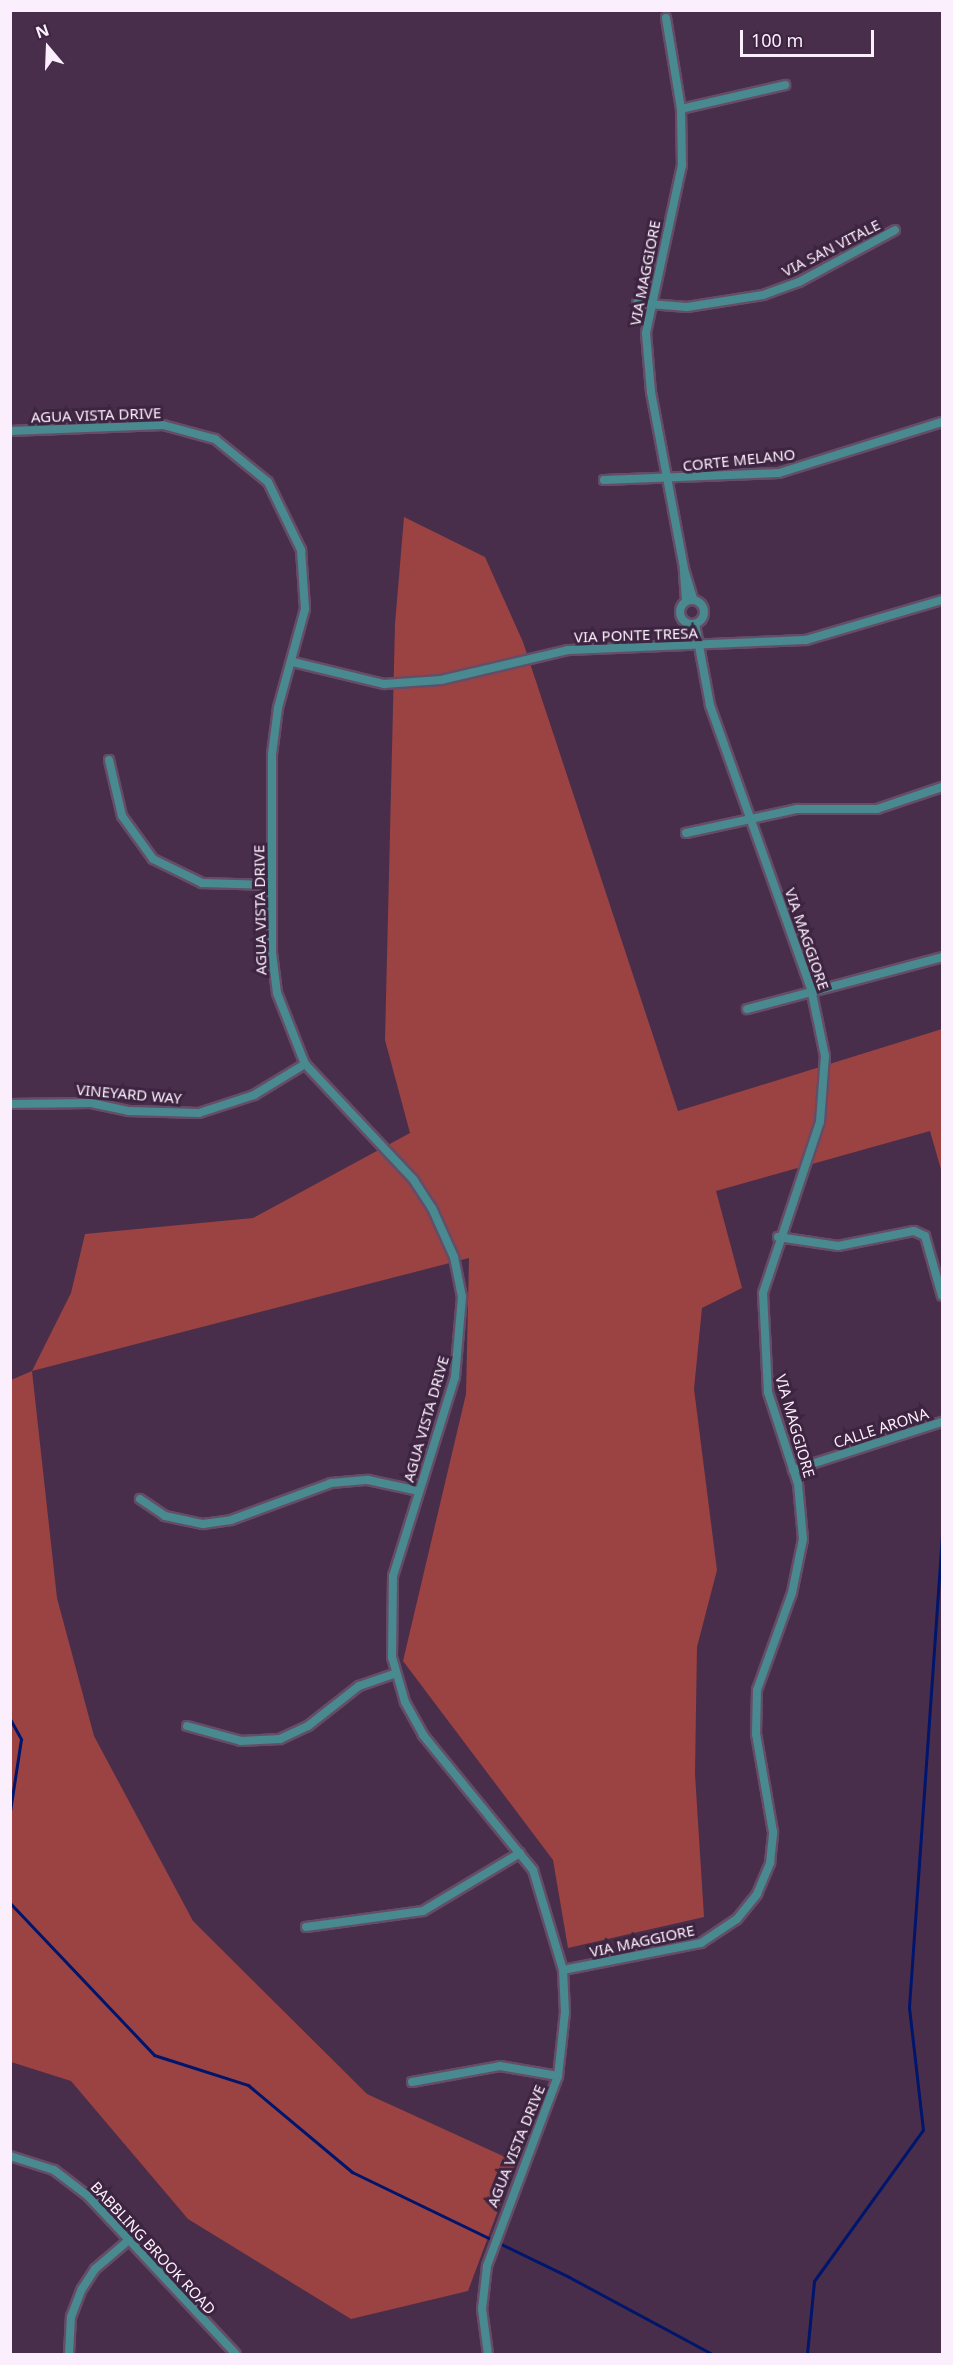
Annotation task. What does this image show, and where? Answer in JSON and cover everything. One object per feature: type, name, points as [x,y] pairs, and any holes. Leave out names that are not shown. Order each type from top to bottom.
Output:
[{"type":"street","name":"VIA MAGGIORE","points":[[666,18],[681,109],[682,165],[646,333],[650,380],[666,480],[689,600]]},
{"type":"street","points":[[681,109],[785,86]]},
{"type":"street","name":"VIA SAN VITALE","points":[[637,303],[687,307],[763,295],[799,282],[895,230]]},
{"type":"street","name":"CORTE MELANO","points":[[604,480],[666,480],[791,470],[942,422]]},
{"type":"street","name":"AGUA VISTA DRIVE","points":[[10,431],[163,425],[207,436],[241,456],[280,499],[301,550],[305,609],[293,662],[278,708],[272,754],[271,885],[274,980],[305,1064],[413,1179],[454,1257],[462,1297],[462,1342],[391,1592],[396,1673],[423,1735],[520,1853],[549,1909],[563,1970],[564,2034],[558,2076],[490,2253],[482,2309],[488,2355]]},
{"type":"street","points":[[689,600],[705,612],[695,624],[682,618],[689,600]]},
{"type":"street","name":"VIA PONTE TRESA","points":[[293,662],[384,684],[421,682],[568,650],[701,647],[821,637],[942,600]]},
{"type":"street","name":"VIA MAGGIORE","points":[[563,1970],[701,1943],[737,1919],[762,1884],[773,1832],[756,1702],[763,1664],[799,1569],[802,1513],[794,1470],[768,1392],[762,1352],[763,1293],[778,1237],[825,1096],[825,1056],[811,989],[710,705],[695,624]]},
{"type":"street","points":[[109,760],[122,816],[153,859],[202,883],[271,885]]},
{"type":"street","points":[[686,833],[751,821],[796,809],[877,809],[942,787]]},
{"type":"street","points":[[747,1009],[811,989],[942,957]]},
{"type":"street","name":"VINEYARD WAY","points":[[10,1104],[91,1102],[129,1111],[199,1113],[254,1095],[305,1064]]},
{"type":"street","points":[[778,1237],[838,1246],[914,1231],[925,1236],[942,1296]]},
{"type":"street","name":"CALLE ARONA","points":[[794,1470],[942,1422]]},
{"type":"street","points":[[140,1498],[165,1516],[203,1524],[231,1520],[331,1483],[368,1480],[419,1491]]},
{"type":"street","points":[[187,1726],[241,1741],[280,1739],[308,1726],[359,1686],[396,1673]]},
{"type":"street","points":[[306,1927],[423,1911],[520,1853]]},
{"type":"street","points":[[412,2082],[500,2066],[558,2076]]},
{"type":"street","name":"BABBLING BROOK ROAD","points":[[10,2156],[54,2169],[129,2240],[236,2355]]},
{"type":"street","points":[[69,2355],[70,2317],[82,2289],[95,2269],[129,2240]]},
{"type":"shaded area","points":[[404,517],[485,557],[523,642],[678,1111],[942,1029],[942,1173],[930,1131],[716,1191],[742,1288],[702,1308],[694,1389],[717,1570],[697,1647],[695,1774],[704,1917],[568,1948],[553,1860],[403,1661],[466,1394],[469,1258],[32,1371],[71,1293],[85,1234],[253,1218],[410,1133],[385,1040],[395,624]]},
{"type":"shaded area","points":[[32,1371],[57,1598],[94,1736],[193,1921],[367,2094],[516,2162],[468,2291],[351,2319],[188,2219],[71,2081],[11,2062],[11,1380]]},
{"type":"waterway","points":[[807,2354],[814,2281],[923,2130],[909,2007],[942,1531]]},
{"type":"waterway","points":[[10,1719],[21,1739],[10,1811]]},
{"type":"waterway","points":[[10,1903],[154,2055],[248,2085],[352,2172],[569,2277],[712,2354]]}]
